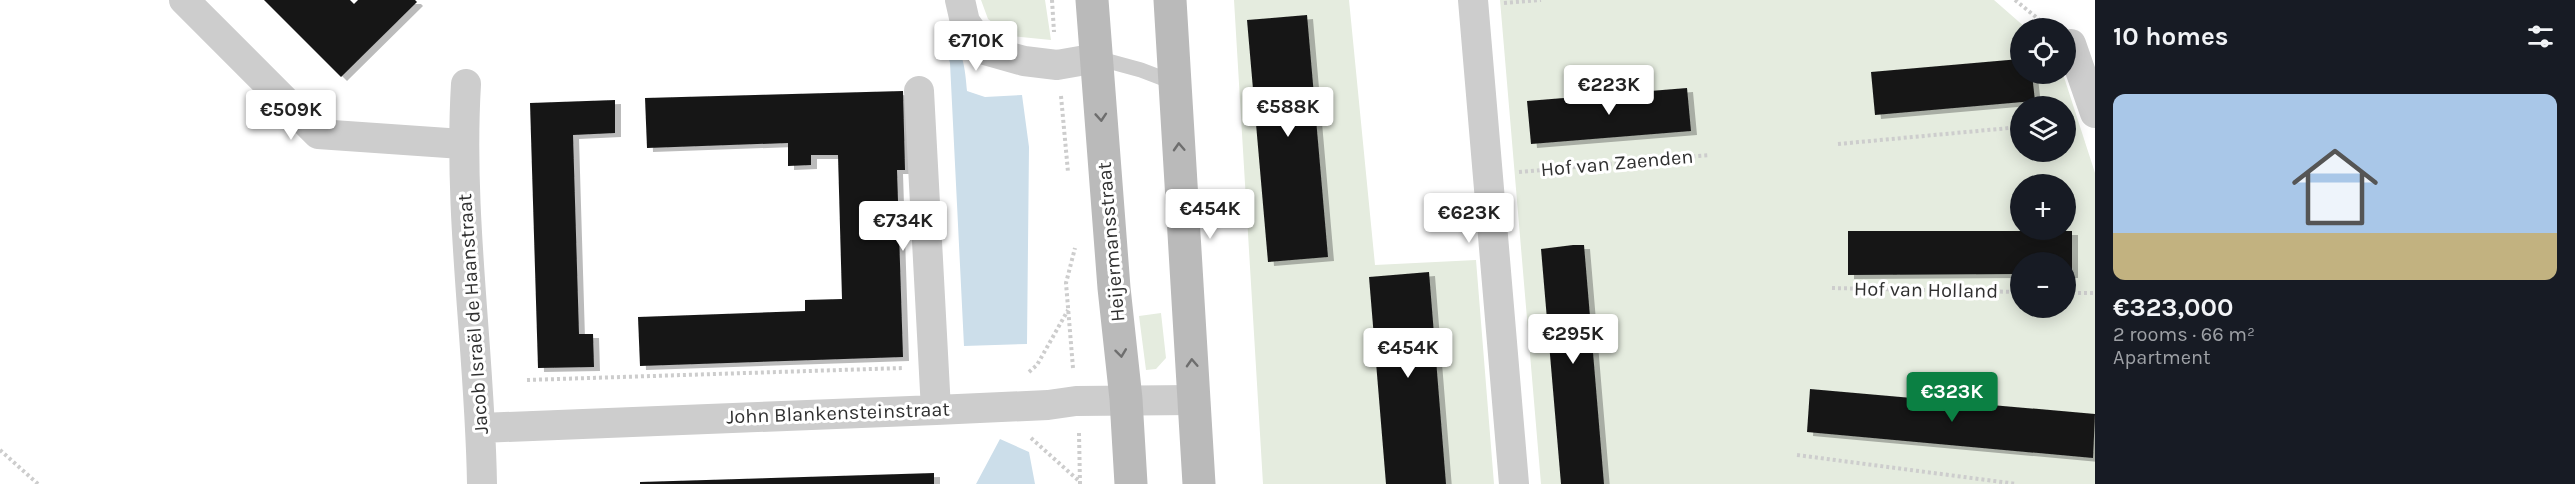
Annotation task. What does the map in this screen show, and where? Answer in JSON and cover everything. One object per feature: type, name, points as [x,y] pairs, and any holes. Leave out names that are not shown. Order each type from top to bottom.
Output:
[{"type":"main road","name":"Heijermansstraat","points":[[1092,0],[1114,288],[1126,399],[1131,484]]},
{"type":"main road","points":[[1170,0],[1199,484]]},
{"type":"street","points":[[184,0],[318,134],[462,144]]},
{"type":"street","points":[[960,0],[965,22],[985,50],[1024,61],[1057,65],[1097,58]]},
{"type":"street","points":[[1473,0],[1514,484]]},
{"type":"street","points":[[2076,70],[2095,113]]},
{"type":"street","name":"Jacob Israël de Haanstraat","points":[[466,84],[462,144],[481,428],[482,484]]},
{"type":"street","points":[[919,91],[936,410]]},
{"type":"street","name":"John Blankensteinstraat","points":[[481,428],[1048,405],[1076,401],[1126,399],[1194,400]]},
{"type":"lane","points":[[1097,58],[1141,70],[1175,83]]},
{"type":"path","points":[[2015,0],[2038,18]]},
{"type":"path","points":[[1057,65],[1069,178]]},
{"type":"path","points":[[1838,144],[2010,128]]},
{"type":"path","name":"Hof van Zaenden","points":[[1488,174],[1710,155]]},
{"type":"path","points":[[1076,246],[1066,283],[1081,453],[1080,484]]},
{"type":"path","name":"Hof van Holland","points":[[1832,288],[2010,292]]},
{"type":"path","points":[[2076,293],[2095,293]]},
{"type":"path","points":[[528,380],[933,367]]},
{"type":"path","points":[[0,450],[38,484]]},
{"type":"path","points":[[1797,455],[2017,484]]},
{"type":"shaded area","points":[[981,0],[1045,0],[1051,40],[1010,36],[988,19]]},
{"type":"shaded area","points":[[1234,0],[1349,0],[1375,265],[1476,260],[1494,484],[1263,484]]},
{"type":"shaded area","points":[[1500,0],[1994,0],[2015,18],[2010,18],[2010,84],[2066,84],[2070,96],[2010,96],[2010,162],[2076,162],[2076,114],[2095,173],[2095,484],[1541,484]]},
{"type":"shaded area","points":[[1161,313],[1166,358],[1156,369],[1146,370],[1139,316]]},
{"type":"water","points":[[941,31],[949,36],[959,49],[967,91],[985,97],[1022,95],[1029,147],[1027,344],[964,346],[950,63],[946,47],[935,34]]},
{"type":"water","points":[[1000,439],[1029,452],[1035,484],[976,484]]},
{"type":"building","points":[[264,0],[350,0],[354,4],[358,0],[415,0],[417,2],[341,77]]},
{"type":"building","points":[[1307,15],[1328,257],[1268,262],[1247,20]]},
{"type":"building","points":[[2010,60],[2010,84],[2033,84],[2034,96],[2010,96],[2010,103],[1875,115],[1871,72]]},
{"type":"building","points":[[1687,88],[1691,131],[1531,144],[1527,101]]},
{"type":"building","points":[[903,91],[905,170],[897,170],[903,357],[640,366],[638,317],[805,311],[805,300],[842,299],[838,155],[811,155],[811,165],[788,166],[788,143],[647,148],[645,98]]},
{"type":"building","points":[[615,100],[615,133],[573,135],[579,334],[593,334],[594,367],[538,368],[530,103]]},
{"type":"building","points":[[1848,231],[2010,231],[2010,240],[2072,240],[2072,252],[2010,252],[2010,274],[1848,275]]},
{"type":"building","points":[[1584,245],[1604,484],[1561,484],[1541,249]]},
{"type":"building","points":[[1429,272],[1446,484],[1386,484],[1369,277]]},
{"type":"building","points":[[1810,389],[2095,414],[2093,458],[1807,432]]},
{"type":"building","points":[[934,473],[934,484],[640,484],[640,482]]}]
